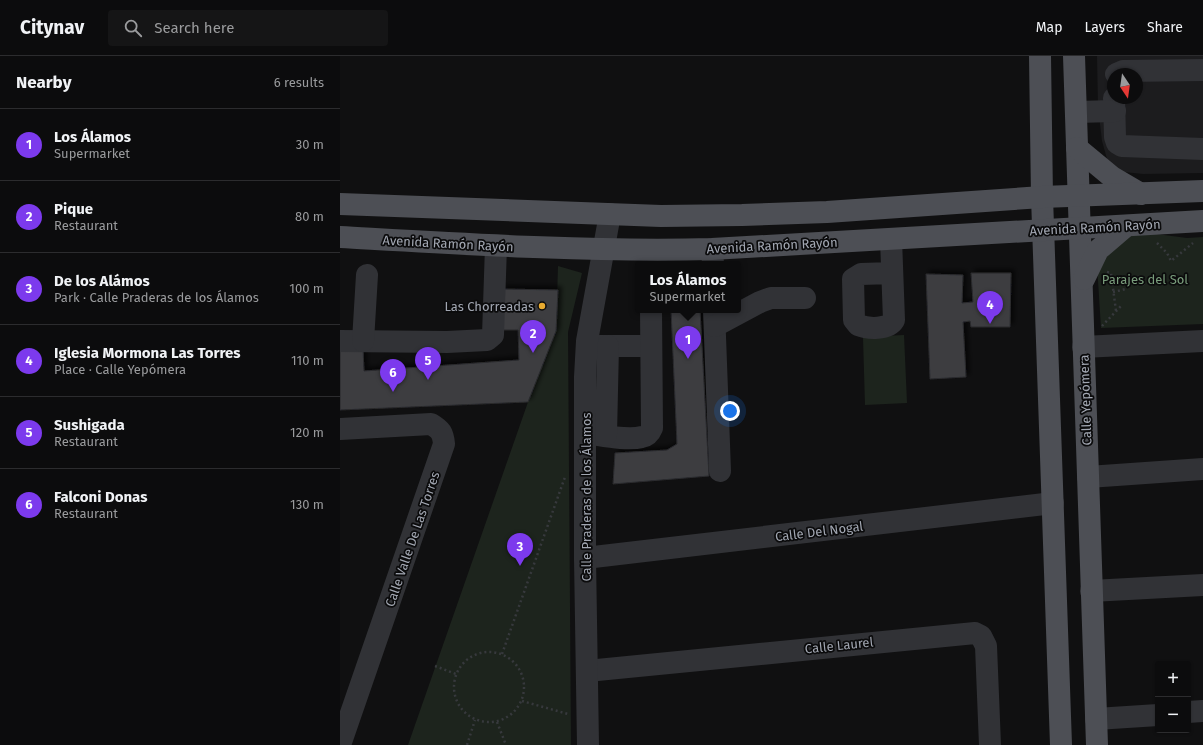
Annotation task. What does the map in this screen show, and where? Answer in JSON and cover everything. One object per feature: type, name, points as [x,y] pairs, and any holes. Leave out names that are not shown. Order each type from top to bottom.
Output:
[{"type":"main road","points":[[1040,56],[1042,197],[1061,745]]},
{"type":"main road","name":"Calle Yepómera","points":[[1074,56],[1083,282],[1083,347],[1097,745]]},
{"type":"main road","points":[[1077,148],[1112,176],[1141,194]]},
{"type":"main road","points":[[340,204],[610,214],[742,215],[827,212],[1042,197],[1203,191]]},
{"type":"main road","name":"Avenida Ramón Rayón","points":[[340,237],[496,246],[603,250],[650,257],[712,256],[891,239],[1043,229],[1203,221]]},
{"type":"main road","points":[[1083,282],[1098,250],[1125,226]]},
{"type":"street","points":[[1143,71],[1203,70]]},
{"type":"street","points":[[1076,112],[1115,104],[1115,137],[1117,143],[1122,146],[1203,149]]},
{"type":"street","name":"Calle Praderas de los Álamos","points":[[588,745],[585,558],[596,434],[598,346],[603,250],[610,214]]},
{"type":"street","points":[[891,239],[892,273]]},
{"type":"street","points":[[340,341],[446,342],[482,341],[490,338],[492,335],[496,246]]},
{"type":"street","points":[[363,341],[367,275]]},
{"type":"street","points":[[741,309],[771,298],[805,298]]},
{"type":"street","points":[[596,434],[642,438],[650,434],[652,428],[651,313]]},
{"type":"street","points":[[720,471],[715,318],[729,313]]},
{"type":"street","points":[[1083,347],[1203,341]]},
{"type":"street","points":[[598,346],[652,346]]},
{"type":"street","name":"Calle Valle De Las Torres","points":[[340,428],[431,424],[439,429],[443,434],[444,444],[340,745]]},
{"type":"street","points":[[1088,477],[1203,469]]},
{"type":"street","name":"Calle Del Nogal","points":[[585,558],[1053,503]]},
{"type":"street","points":[[1091,591],[1203,585]]},
{"type":"street","name":"Calle Laurel","points":[[587,670],[975,633],[981,636],[986,646],[990,745]]},
{"type":"street","points":[[1191,712],[1203,711]]},
{"type":"street","points":[[1096,719],[1155,715]]},
{"type":"path","points":[[1154,241],[1162,246],[1171,261],[1190,243],[1197,242]]},
{"type":"path","points":[[1111,273],[1116,311]]},
{"type":"path","points":[[1138,276],[1144,285]]},
{"type":"path","points":[[1113,292],[1126,289]]},
{"type":"path","points":[[502,654],[566,474]]},
{"type":"path","points":[[492,652],[502,654],[512,660],[520,668],[524,679],[525,690],[522,701],[512,714],[497,722],[486,723],[475,720],[466,714],[459,706],[455,696],[454,685],[456,674],[462,665],[475,655],[492,652]]},
{"type":"path","points":[[436,666],[456,674]]},
{"type":"path","points":[[522,701],[588,720]]},
{"type":"path","points":[[467,745],[475,720]]},
{"type":"path","points":[[497,722],[506,745]]},
{"type":"shaded area","points":[[1097,56],[1203,56],[1203,173],[1143,174],[1124,172],[1109,166],[1102,141],[1098,107]]},
{"type":"green space","name":"Parajes del Sol","points":[[1141,232],[1187,238],[1203,237],[1203,324],[1101,328],[1097,265],[1117,237]]},
{"type":"green space","points":[[558,266],[582,273],[568,332],[571,745],[408,745],[528,402],[556,331]]},
{"type":"green space","points":[[904,335],[907,403],[865,405],[863,337]]},
{"type":"building","points":[[971,273],[1011,273],[1010,327],[971,327],[970,321],[963,322],[966,377],[930,379],[926,274],[963,275],[962,303],[973,302]]},
{"type":"building","points":[[502,289],[558,290],[556,331],[528,402],[340,410],[340,351],[363,349],[364,371],[519,360],[518,330],[503,330]]},
{"type":"building","points":[[671,313],[700,313],[709,476],[613,484],[615,453],[667,450],[677,444]]},
{"type":"place","name":"Las Chorreadas","points":[[542,306]]},
{"type":"place","name":"Iglesia Mormona Las Torres","points":[[990,324]]},
{"type":"place","name":"Pique","points":[[533,353]]},
{"type":"place","name":"Los Álamos","points":[[688,359]]},
{"type":"place","name":"Sushigada","points":[[428,380]]},
{"type":"place","name":"Falconi Donas","points":[[393,392]]},
{"type":"place","name":"De los Alámos","points":[[520,566]]}]
